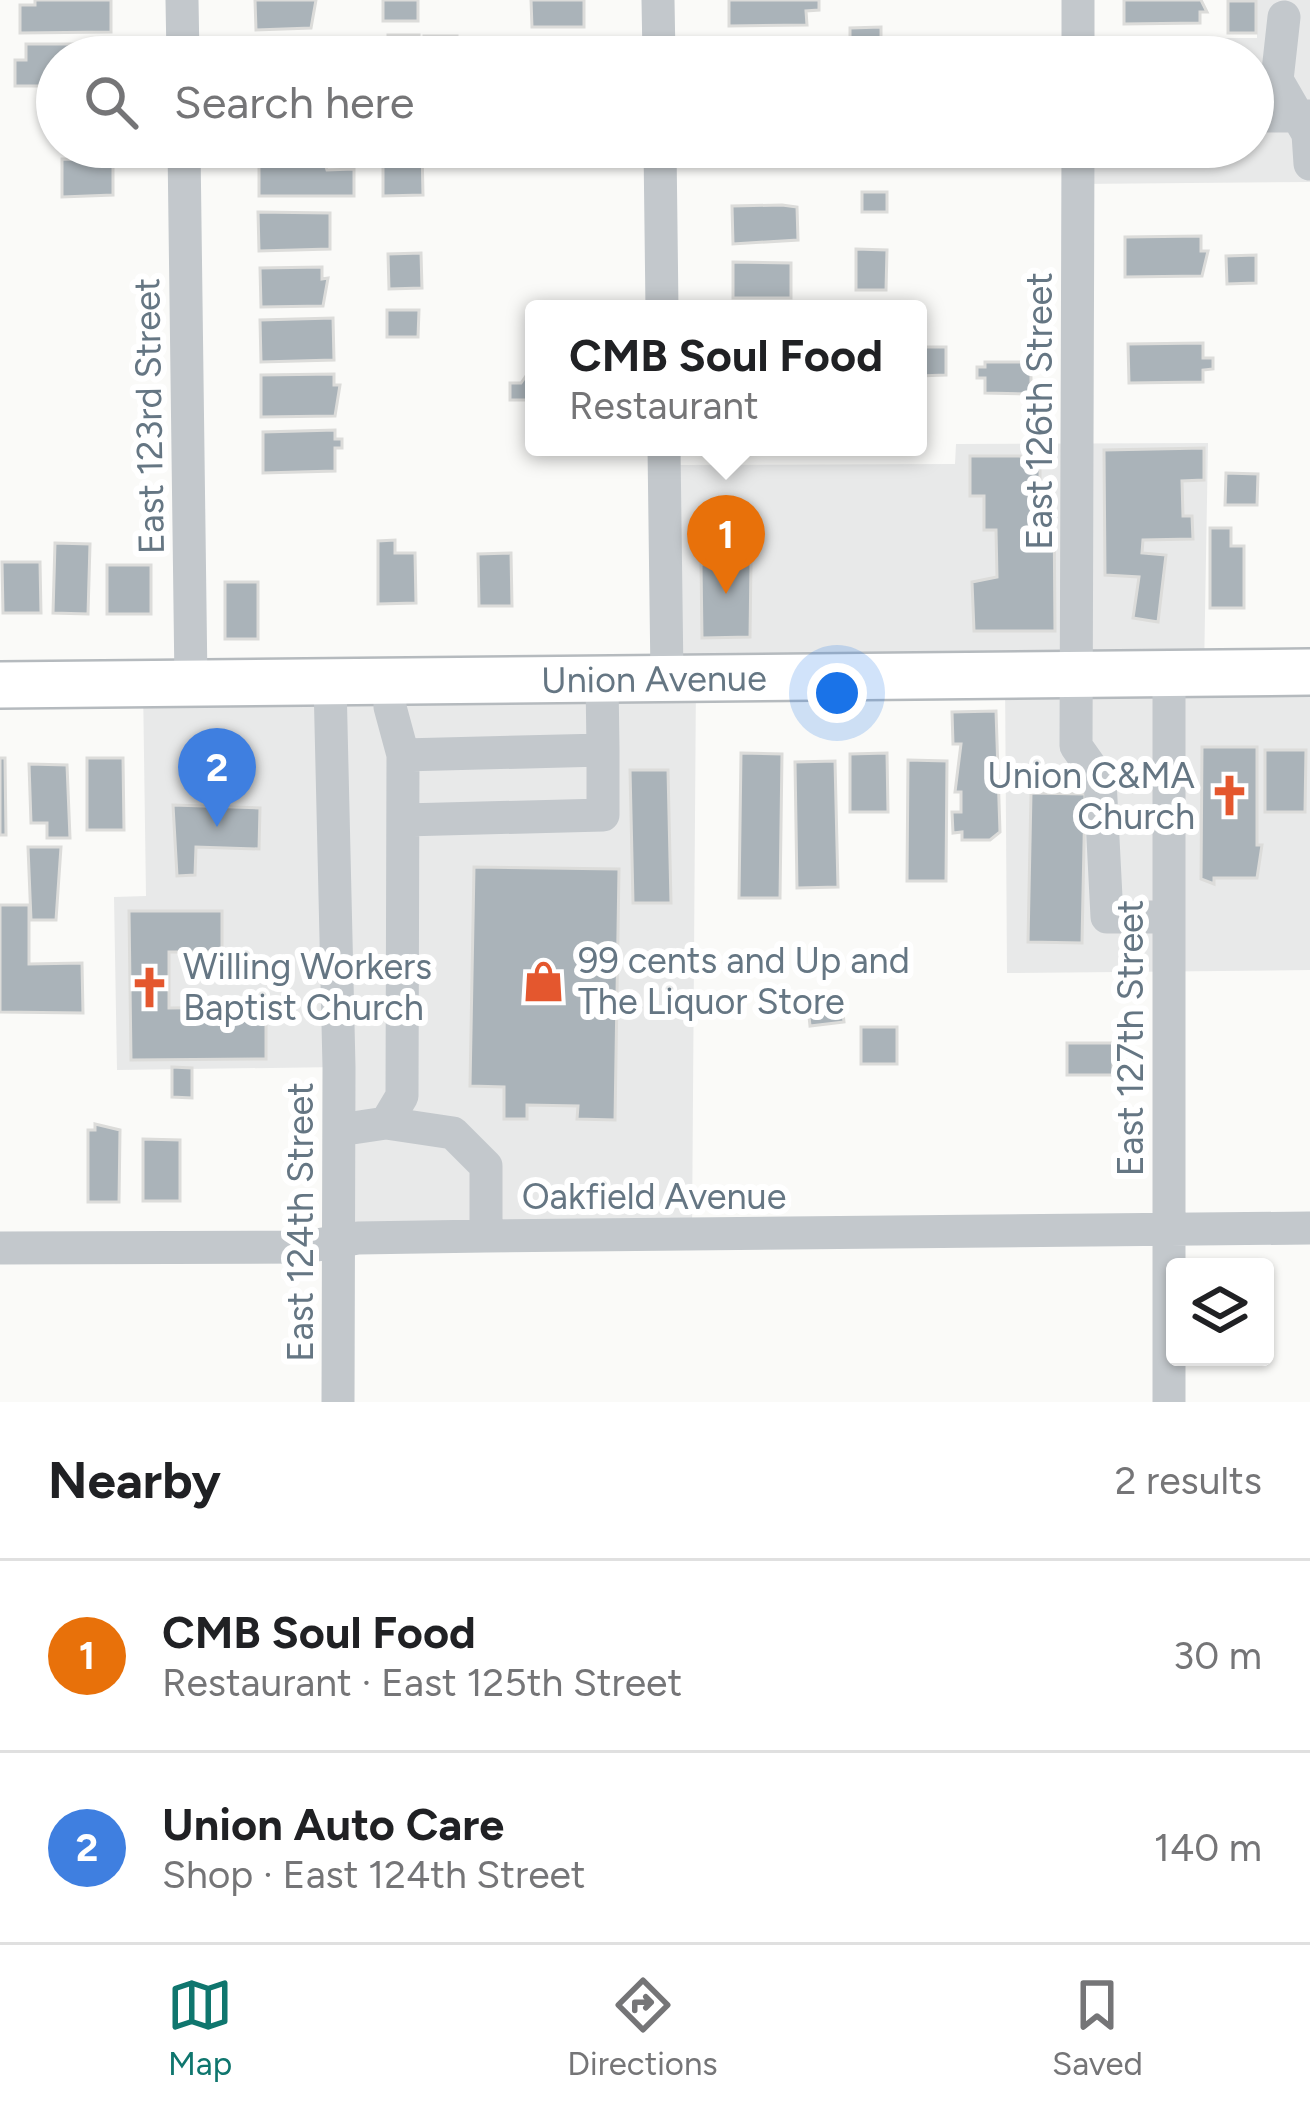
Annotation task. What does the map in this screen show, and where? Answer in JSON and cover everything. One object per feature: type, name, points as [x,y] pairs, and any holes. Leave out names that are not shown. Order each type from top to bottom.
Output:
[{"type":"main road","name":"Union Avenue","points":[[0,685],[1310,672]]},
{"type":"street","points":[[182,0],[183,36]]},
{"type":"street","points":[[658,0],[659,36]]},
{"type":"street","points":[[1078,0],[1078,36]]},
{"type":"street","points":[[1293,11],[1276,80],[1305,116],[1310,164]]},
{"type":"street","points":[[1274,116],[1305,116]]},
{"type":"street","name":"East 123rd Street","points":[[184,168],[191,683]]},
{"type":"street","points":[[660,168],[662,300]]},
{"type":"street","name":"East 126th Street","points":[[1078,168],[1078,636],[1072,674],[1076,746],[1100,780],[1107,917],[1169,917]]},
{"type":"street","points":[[664,456],[667,678]]},
{"type":"street","name":"East 127th Street","points":[[1169,673],[1169,1402]]},
{"type":"street","points":[[404,820],[603,815],[602,679]]},
{"type":"street","points":[[386,1123],[402,1096],[403,755],[390,707],[391,681]]},
{"type":"street","name":"East 124th Street","points":[[330,682],[339,1130],[338,1402]]},
{"type":"street","points":[[403,755],[603,750]]},
{"type":"street","points":[[339,1130],[386,1123],[453,1133],[486,1166],[486,1236]]},
{"type":"street","name":"Oakfield Avenue","points":[[0,1247],[486,1236],[1310,1228]]},
{"type":"shaded area","points":[[1257,0],[1310,0],[1310,182],[1078,184],[1078,168],[1274,168],[1274,36],[1257,36]]},
{"type":"shaded area","points":[[1208,443],[1204,672],[1310,672],[1310,970],[1007,973],[1005,675],[696,678],[692,1235],[338,1242],[339,1067],[117,1070],[114,897],[146,896],[143,684],[667,678],[664,465],[955,464],[956,444]]},
{"type":"building","points":[[35,0],[111,0],[111,32],[20,33],[20,5],[35,5]]},
{"type":"building","points":[[255,0],[316,0],[311,28],[256,30]]},
{"type":"building","points":[[383,0],[418,0],[418,21],[383,21]]},
{"type":"building","points":[[531,0],[584,0],[584,27],[532,27]]},
{"type":"building","points":[[729,0],[819,0],[819,10],[806,11],[807,25],[729,26]]},
{"type":"building","points":[[1124,0],[1201,0],[1207,12],[1200,12],[1200,23],[1124,24]]},
{"type":"building","points":[[1228,1],[1256,1],[1256,33],[1228,33]]},
{"type":"building","points":[[881,27],[881,36],[850,36],[850,28]]},
{"type":"building","points":[[26,44],[36,44],[36,86],[15,86],[15,60],[26,60]]},
{"type":"building","points":[[62,168],[113,168],[113,195],[62,197]]},
{"type":"building","points":[[259,168],[354,169],[354,196],[259,196]]},
{"type":"building","points":[[383,168],[422,168],[423,195],[383,196]]},
{"type":"building","points":[[862,192],[887,192],[887,212],[862,212]]},
{"type":"building","points":[[732,206],[797,207],[798,240],[733,244]]},
{"type":"building","points":[[258,212],[330,213],[330,249],[259,251]]},
{"type":"building","points":[[1201,236],[1201,251],[1208,251],[1202,276],[1125,277],[1125,237]]},
{"type":"building","points":[[856,249],[887,250],[886,290],[856,290]]},
{"type":"building","points":[[421,253],[422,288],[389,289],[388,254]]},
{"type":"building","points":[[1256,255],[1256,283],[1227,284],[1226,256]]},
{"type":"building","points":[[733,262],[791,263],[791,298],[733,298]]},
{"type":"building","points":[[322,267],[322,279],[328,278],[323,306],[261,307],[260,268]]},
{"type":"building","points":[[387,310],[419,310],[418,337],[387,337]]},
{"type":"building","points":[[333,318],[334,360],[261,362],[260,320]]},
{"type":"building","points":[[1203,343],[1203,358],[1213,358],[1213,369],[1203,370],[1203,382],[1129,383],[1128,344]]},
{"type":"building","points":[[927,347],[946,347],[946,375],[927,376]]},
{"type":"building","points":[[985,362],[1031,362],[1031,394],[985,393],[985,378],[977,378],[977,367],[985,367]]},
{"type":"building","points":[[334,374],[334,385],[340,385],[335,416],[261,417],[261,375]]},
{"type":"building","points":[[525,377],[525,400],[510,400],[510,383],[521,383]]},
{"type":"building","points":[[335,430],[342,448],[335,448],[335,471],[263,473],[263,432]]},
{"type":"building","points":[[1204,448],[1204,480],[1182,481],[1183,516],[1192,516],[1193,539],[1143,540],[1142,553],[1166,555],[1158,622],[1133,618],[1139,577],[1105,575],[1104,450]]},
{"type":"building","points":[[970,456],[1020,456],[1040,470],[1040,501],[1054,501],[1055,631],[974,631],[972,582],[997,577],[996,530],[984,530],[984,496],[970,496]]},
{"type":"building","points":[[1226,473],[1258,474],[1257,505],[1225,505]]},
{"type":"building","points":[[1210,528],[1231,528],[1231,546],[1244,546],[1244,608],[1210,608]]},
{"type":"building","points":[[395,540],[395,553],[415,553],[416,603],[378,604],[378,541]]},
{"type":"building","points":[[55,543],[90,544],[88,614],[53,613]]},
{"type":"building","points":[[511,553],[512,606],[479,606],[478,554]]},
{"type":"building","points":[[2,562],[40,562],[41,613],[3,613]]},
{"type":"building","points":[[751,563],[750,637],[702,638],[701,564]]},
{"type":"building","points":[[107,565],[151,565],[151,614],[107,614]]},
{"type":"building","points":[[225,582],[258,582],[258,639],[225,639]]},
{"type":"building","points":[[996,711],[1000,832],[990,840],[962,840],[962,832],[953,833],[952,812],[961,812],[961,792],[955,792],[961,744],[953,744],[952,712]]},
{"type":"building","name":"Union C&MA Church","points":[[1202,747],[1257,747],[1257,845],[1262,845],[1257,878],[1214,878],[1214,884],[1201,879]]},
{"type":"building","points":[[1265,750],[1306,750],[1305,812],[1265,812]]},
{"type":"building","points":[[741,753],[782,754],[780,898],[739,898]]},
{"type":"building","points":[[887,753],[888,812],[850,812],[850,754]]},
{"type":"building","points":[[0,758],[5,758],[6,835],[0,835]]},
{"type":"building","points":[[87,758],[123,758],[124,830],[87,830]]},
{"type":"building","points":[[908,760],[947,761],[946,881],[907,881]]},
{"type":"building","points":[[835,761],[838,887],[797,888],[795,762]]},
{"type":"building","points":[[29,764],[67,765],[70,838],[47,838],[47,823],[31,823]]},
{"type":"building","points":[[630,770],[668,770],[671,903],[633,903]]},
{"type":"building","points":[[1031,793],[1085,794],[1082,943],[1028,942]]},
{"type":"building","points":[[173,805],[260,808],[259,849],[196,847],[195,875],[177,876]]},
{"type":"building","points":[[28,847],[61,847],[56,920],[31,920]]},
{"type":"building","name":"99 cents and Up and The Liquor Store","points":[[474,867],[619,869],[615,1120],[577,1119],[578,1106],[527,1105],[527,1119],[504,1119],[504,1087],[470,1086]]},
{"type":"building","points":[[0,905],[29,905],[29,964],[82,963],[83,1013],[0,1012]]},
{"type":"building","name":"Willing Workers Baptist Church","points":[[129,911],[222,911],[222,952],[169,952],[169,1008],[266,1007],[266,1059],[131,1060]]},
{"type":"building","points":[[841,994],[844,1022],[810,1026],[807,997]]},
{"type":"building","points":[[861,1027],[897,1027],[897,1064],[861,1064]]},
{"type":"building","points":[[1067,1043],[1113,1043],[1113,1075],[1067,1075]]},
{"type":"building","points":[[172,1067],[192,1068],[192,1098],[172,1097]]},
{"type":"building","points":[[95,1124],[120,1130],[119,1202],[88,1202],[88,1130],[95,1130]]},
{"type":"building","points":[[143,1139],[180,1140],[180,1201],[143,1201]]},
{"type":"place","name":"CMB Soul Food","points":[[726,594]]},
{"type":"place","name":"Union C&MA Church","points":[[1229,796]]},
{"type":"place","name":"Union Auto Care","points":[[217,827]]},
{"type":"place","name":"99 cents and Up and The Liquor Store","points":[[544,981]]},
{"type":"place","name":"Willing Workers Baptist Church","points":[[149,987]]}]
